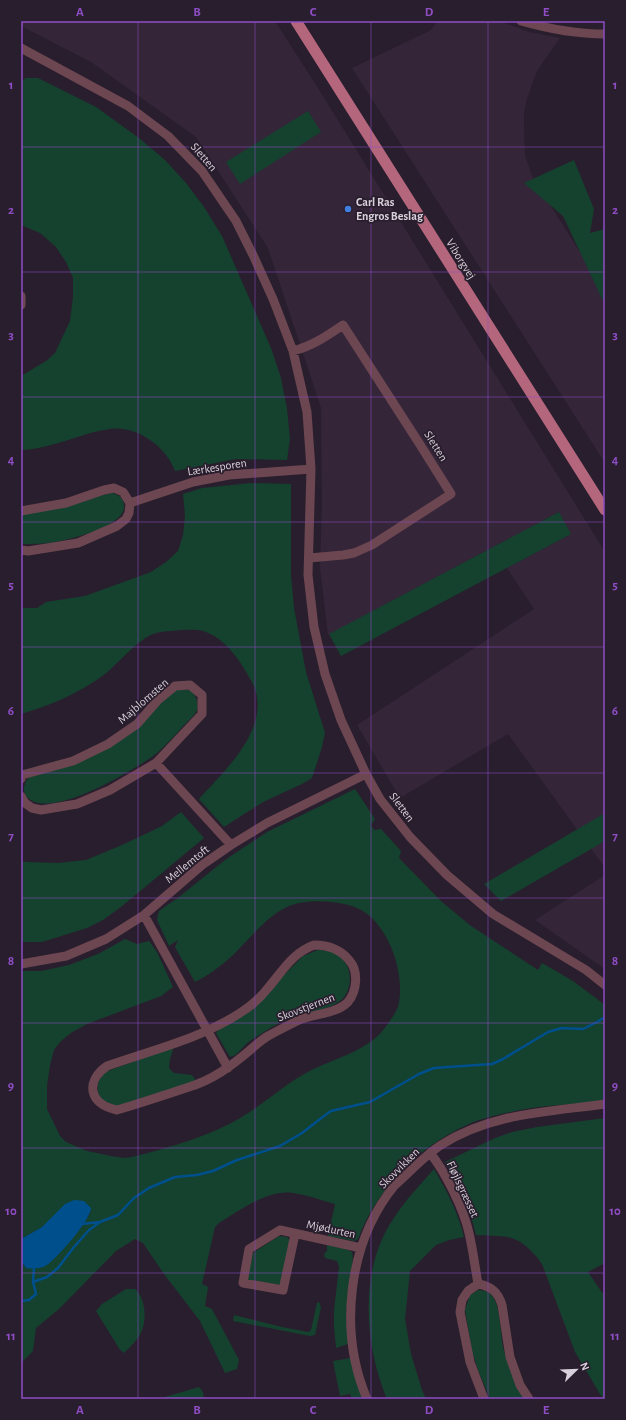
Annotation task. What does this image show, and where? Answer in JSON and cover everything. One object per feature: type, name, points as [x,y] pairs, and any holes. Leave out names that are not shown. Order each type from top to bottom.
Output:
[{"type":"main road","name":"Viborgvej","points":[[296,21],[605,510]]},
{"type":"street","points":[[521,21],[542,27],[571,32],[605,34]]},
{"type":"street","points":[[21,59],[23,49]]},
{"type":"street","name":"Sletten","points":[[23,49],[128,106],[168,136],[202,171],[236,221],[273,299],[293,351],[307,412],[311,469],[308,575],[314,627],[325,674],[340,720],[380,799],[410,837],[447,875],[493,914],[586,970],[605,985]]},
{"type":"street","points":[[21,296],[21,305]]},
{"type":"street","name":"Sletten","points":[[293,351],[315,344],[343,325],[420,443],[451,494],[372,545],[343,555],[309,558]]},
{"type":"street","name":"Lærkesporen","points":[[130,503],[193,482],[229,475],[311,469]]},
{"type":"street","points":[[21,510],[66,503],[114,488],[123,492],[130,503],[129,513],[126,518],[116,526],[97,535],[78,543],[28,551],[21,550]]},
{"type":"street","name":"Majblomsten","points":[[21,779],[22,775],[73,761],[108,744],[137,724],[158,700],[175,686],[190,685],[202,696],[202,714],[156,763],[110,790],[77,804],[41,810],[32,808],[25,803],[21,796]]},
{"type":"street","points":[[156,763],[231,845]]},
{"type":"street","name":"Mellemtoft","points":[[21,964],[66,956],[106,939],[144,914],[202,865],[231,845],[267,823],[366,774]]},
{"type":"street","points":[[144,914],[228,1068]]},
{"type":"street","name":"Skovstjernen","points":[[314,945],[324,945],[344,954],[351,961],[355,972],[356,982],[353,993],[348,1001],[336,1010],[299,1020],[267,1037],[228,1068],[208,1080],[193,1086],[117,1110],[107,1109],[101,1105],[92,1088],[94,1078],[98,1072],[107,1066],[208,1031],[242,1012],[267,989],[288,963],[306,948],[314,945]]},
{"type":"street","name":"Skovvikken","points":[[368,1399],[358,1372],[354,1350],[352,1324],[353,1286],[361,1248],[372,1219],[390,1191],[430,1153],[461,1134],[494,1121],[534,1112],[605,1104]]},
{"type":"street","name":"Fløjlsgræsset","points":[[430,1153],[438,1165],[463,1213],[469,1232],[478,1284]]},
{"type":"street","name":"Mjødurten","points":[[295,1234],[283,1290],[243,1283],[249,1249],[280,1230],[361,1248]]},
{"type":"street","points":[[484,1399],[470,1362],[460,1312],[462,1300],[468,1291],[478,1284],[494,1290],[499,1297],[502,1305],[510,1357],[520,1385],[528,1399]]},
{"type":"shaded area","points":[[21,21],[275,21],[605,552],[605,868],[508,734],[400,798],[357,725],[534,609],[507,568],[571,534],[559,512],[328,635],[320,568],[322,504],[321,408],[268,248],[196,137],[91,62],[21,26]]},
{"type":"shaded area","points":[[437,21],[499,21],[529,32],[560,38],[536,73],[527,99],[524,112],[525,155],[532,176],[605,292],[605,463],[352,68],[431,30]]},
{"type":"shaded area","points":[[605,875],[605,969],[535,920]]},
{"type":"green space","points":[[26,78],[38,78],[96,107],[139,138],[165,160],[186,183],[204,207],[222,236],[271,348],[281,378],[287,409],[290,439],[287,460],[236,459],[175,471],[161,449],[149,439],[134,432],[118,429],[99,431],[44,447],[21,450],[21,376],[46,361],[55,353],[70,321],[73,297],[73,278],[66,262],[56,247],[40,233],[21,225],[21,81]]},
{"type":"green space","points":[[308,111],[321,132],[240,184],[226,162]]},
{"type":"green space","points":[[574,160],[594,209],[590,233],[605,229],[605,305],[563,216],[524,183]]},
{"type":"green space","points":[[251,483],[291,484],[291,575],[294,608],[306,672],[325,733],[312,778],[263,802],[224,827],[199,799],[222,774],[244,746],[257,715],[257,698],[252,682],[238,659],[226,645],[211,634],[203,631],[165,631],[154,634],[138,643],[106,673],[92,683],[62,699],[21,714],[21,608],[37,608],[46,602],[85,596],[151,572],[166,562],[178,551],[183,535],[185,515],[183,494],[202,488]]},
{"type":"green space","points":[[112,493],[123,500],[124,505],[123,512],[117,519],[108,525],[85,535],[63,540],[47,543],[21,544],[21,514]]},
{"type":"green space","points":[[559,512],[571,534],[341,656],[329,634]]},
{"type":"green space","points":[[175,690],[186,690],[193,693],[197,701],[197,710],[162,749],[143,763],[91,791],[54,803],[39,803],[28,798],[24,793],[24,787],[29,777],[82,760]]},
{"type":"green space","points":[[355,789],[375,819],[371,825],[374,830],[381,829],[401,851],[399,858],[442,902],[471,926],[538,970],[542,963],[573,981],[605,1005],[605,1099],[511,1112],[476,1121],[457,1130],[438,1141],[421,1154],[390,1184],[377,1201],[358,1239],[354,1241],[328,1236],[335,1204],[293,1193],[274,1194],[254,1202],[219,1223],[215,1227],[202,1284],[208,1287],[205,1306],[212,1309],[239,1360],[237,1369],[225,1373],[200,1321],[164,1274],[143,1243],[135,1239],[116,1251],[59,1309],[36,1328],[33,1351],[21,1363],[21,1261],[26,1268],[80,1229],[91,1212],[53,1218],[42,1227],[21,1239],[21,971],[41,971],[69,965],[98,954],[125,939],[137,944],[149,941],[157,952],[173,987],[161,996],[87,1024],[71,1033],[60,1042],[54,1050],[47,1086],[47,1109],[60,1136],[66,1142],[87,1151],[124,1158],[175,1145],[205,1135],[233,1122],[306,1073],[350,1054],[371,1042],[379,1034],[387,1025],[399,1003],[399,979],[394,954],[389,942],[375,921],[359,909],[339,903],[317,901],[297,903],[281,910],[273,916],[219,967],[195,982],[175,947],[178,940],[169,946],[157,920],[159,911],[225,860],[267,832]]},
{"type":"green space","points":[[181,812],[204,838],[121,907],[103,920],[87,928],[42,942],[21,942],[21,861],[58,863],[86,860],[162,826]]},
{"type":"green space","points":[[605,813],[605,841],[501,901],[484,884]]},
{"type":"green space","points":[[318,950],[335,953],[346,964],[350,975],[350,981],[344,997],[335,1004],[287,1019],[269,1028],[246,1044],[237,1054],[230,1057],[216,1033],[220,1028],[283,976],[303,956]]},
{"type":"green space","points":[[174,1047],[169,1068],[174,1073],[192,1075],[196,1081],[117,1106],[101,1100],[98,1093],[98,1082],[105,1072]]},
{"type":"green space","points":[[605,1118],[605,1263],[588,1272],[605,1295],[605,1399],[603,1399],[575,1352],[542,1264],[530,1250],[522,1243],[514,1239],[501,1236],[476,1235],[467,1206],[445,1162],[495,1138],[512,1132],[537,1127]]},
{"type":"green space","points":[[434,1169],[452,1202],[464,1237],[449,1240],[436,1245],[410,1271],[405,1319],[411,1354],[426,1399],[387,1399],[374,1356],[370,1334],[370,1288],[373,1265],[380,1244],[390,1224],[416,1189]]},
{"type":"green space","points":[[279,1236],[287,1237],[290,1241],[280,1285],[248,1280],[247,1277],[253,1253]]},
{"type":"green space","points":[[327,1245],[346,1249],[352,1252],[353,1257],[347,1299],[348,1344],[336,1348],[334,1310],[339,1267],[337,1261],[325,1258],[324,1254],[327,1251]]},
{"type":"green space","points":[[126,1289],[135,1289],[141,1297],[145,1314],[144,1325],[141,1333],[124,1353],[120,1350],[96,1311],[102,1304]]},
{"type":"green space","points":[[478,1290],[486,1291],[494,1298],[497,1305],[505,1354],[512,1373],[525,1399],[490,1399],[472,1351],[465,1310],[470,1295]]},
{"type":"green space","points":[[319,1302],[321,1307],[315,1335],[310,1336],[233,1321],[234,1315],[308,1332],[311,1330],[317,1303]]},
{"type":"green space","points":[[351,1358],[363,1399],[352,1399],[350,1394],[340,1396],[333,1361]]},
{"type":"green space","points":[[199,1387],[203,1392],[204,1399],[158,1399]]},
{"type":"water","points":[[74,1200],[84,1201],[91,1208],[90,1214],[86,1221],[65,1247],[47,1265],[31,1269],[26,1268],[21,1261],[21,1239],[42,1227],[65,1204]]},
{"type":"waterway","points":[[82,1224],[100,1222],[118,1215],[134,1198],[149,1188],[175,1177],[197,1175],[213,1171],[237,1160],[280,1146],[302,1133],[331,1111],[370,1102],[419,1074],[434,1068],[492,1064],[548,1032],[562,1028],[583,1029],[605,1017]]},
{"type":"waterway","points":[[33,1282],[47,1277],[58,1268],[89,1230],[100,1222]]},
{"type":"waterway","points":[[21,1301],[29,1300],[36,1294],[33,1282],[34,1268]]},
{"type":"place","name":"Carl Ras Engros Beslag","points":[[348,209]]}]
